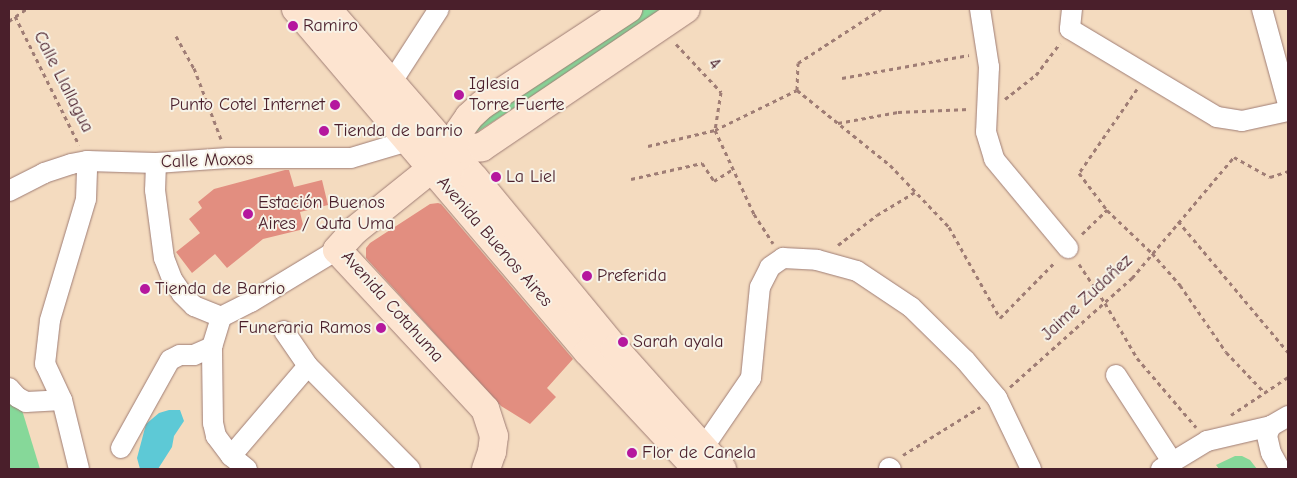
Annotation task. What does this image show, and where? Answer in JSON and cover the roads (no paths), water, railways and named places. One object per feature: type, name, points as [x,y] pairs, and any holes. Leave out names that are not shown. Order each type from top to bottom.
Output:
[{"type":"main road","name":"Avenida Buenos Aires","points":[[296,9],[384,93],[446,157],[616,349],[700,459],[722,469]]},
{"type":"main road","name":"Avenida Buenos Aires","points":[[327,9],[384,93],[408,142],[446,157]]},
{"type":"main road","points":[[446,157],[469,117],[482,105],[628,9]]},
{"type":"main road","points":[[446,157],[482,147],[686,9]]},
{"type":"main road","name":"Avenida Cotahuma","points":[[446,157],[354,231],[337,250],[485,408],[494,436],[492,452],[486,469]]},
{"type":"street","points":[[384,93],[440,9]]},
{"type":"street","points":[[980,9],[989,67],[986,132],[994,159],[1068,248]]},
{"type":"street","points":[[1072,9],[1070,29],[1217,117],[1242,121],[1288,111]]},
{"type":"street","points":[[1262,9],[1288,104]]},
{"type":"street","name":"Calle Moxos","points":[[9,190],[44,173],[87,161],[156,163],[228,158],[351,158],[408,142]]},
{"type":"street","points":[[80,469],[70,438],[62,400],[45,364],[50,320],[86,199],[87,161]]},
{"type":"street","points":[[156,163],[155,190],[164,258],[172,279],[182,294],[194,306],[220,317],[251,302],[337,250]]},
{"type":"street","points":[[700,459],[751,378],[760,287],[770,267],[783,258],[817,260],[858,271],[911,307],[965,360],[997,398],[1031,469]]},
{"type":"street","points":[[220,317],[212,347],[213,423],[216,436],[230,456],[247,469]]},
{"type":"street","points":[[284,331],[308,366],[403,467]]},
{"type":"street","points":[[121,448],[170,360],[180,355],[194,355],[212,347]]},
{"type":"street","points":[[230,456],[308,366]]},
{"type":"street","points":[[1116,375],[1167,466],[1207,441],[1280,421]]},
{"type":"street","points":[[9,388],[17,397],[26,402],[62,400]]},
{"type":"street","points":[[1280,421],[1267,435],[1271,453],[1280,469]]},
{"type":"water","points":[[169,410],[180,410],[184,421],[174,436],[172,447],[158,469],[140,469],[137,458],[146,424],[159,413]]},
{"type":"place","name":"Ramiro","points":[[293,26]]},
{"type":"place","name":"Iglesia Torre Fuerte","points":[[459,95]]},
{"type":"place","name":"Punto Cotel Internet","points":[[335,105]]},
{"type":"place","name":"Tienda de barrio","points":[[324,131]]},
{"type":"place","name":"La Liel","points":[[496,177]]},
{"type":"place","name":"Estación Buenos Aires / Quta Uma","points":[[248,214]]},
{"type":"place","name":"Preferida","points":[[587,276]]},
{"type":"place","name":"Tienda de Barrio","points":[[145,289]]},
{"type":"place","name":"Funeraria Ramos","points":[[381,328]]},
{"type":"place","name":"Sarah ayala","points":[[623,342]]},
{"type":"place","name":"Flor de Canela","points":[[632,453]]}]
